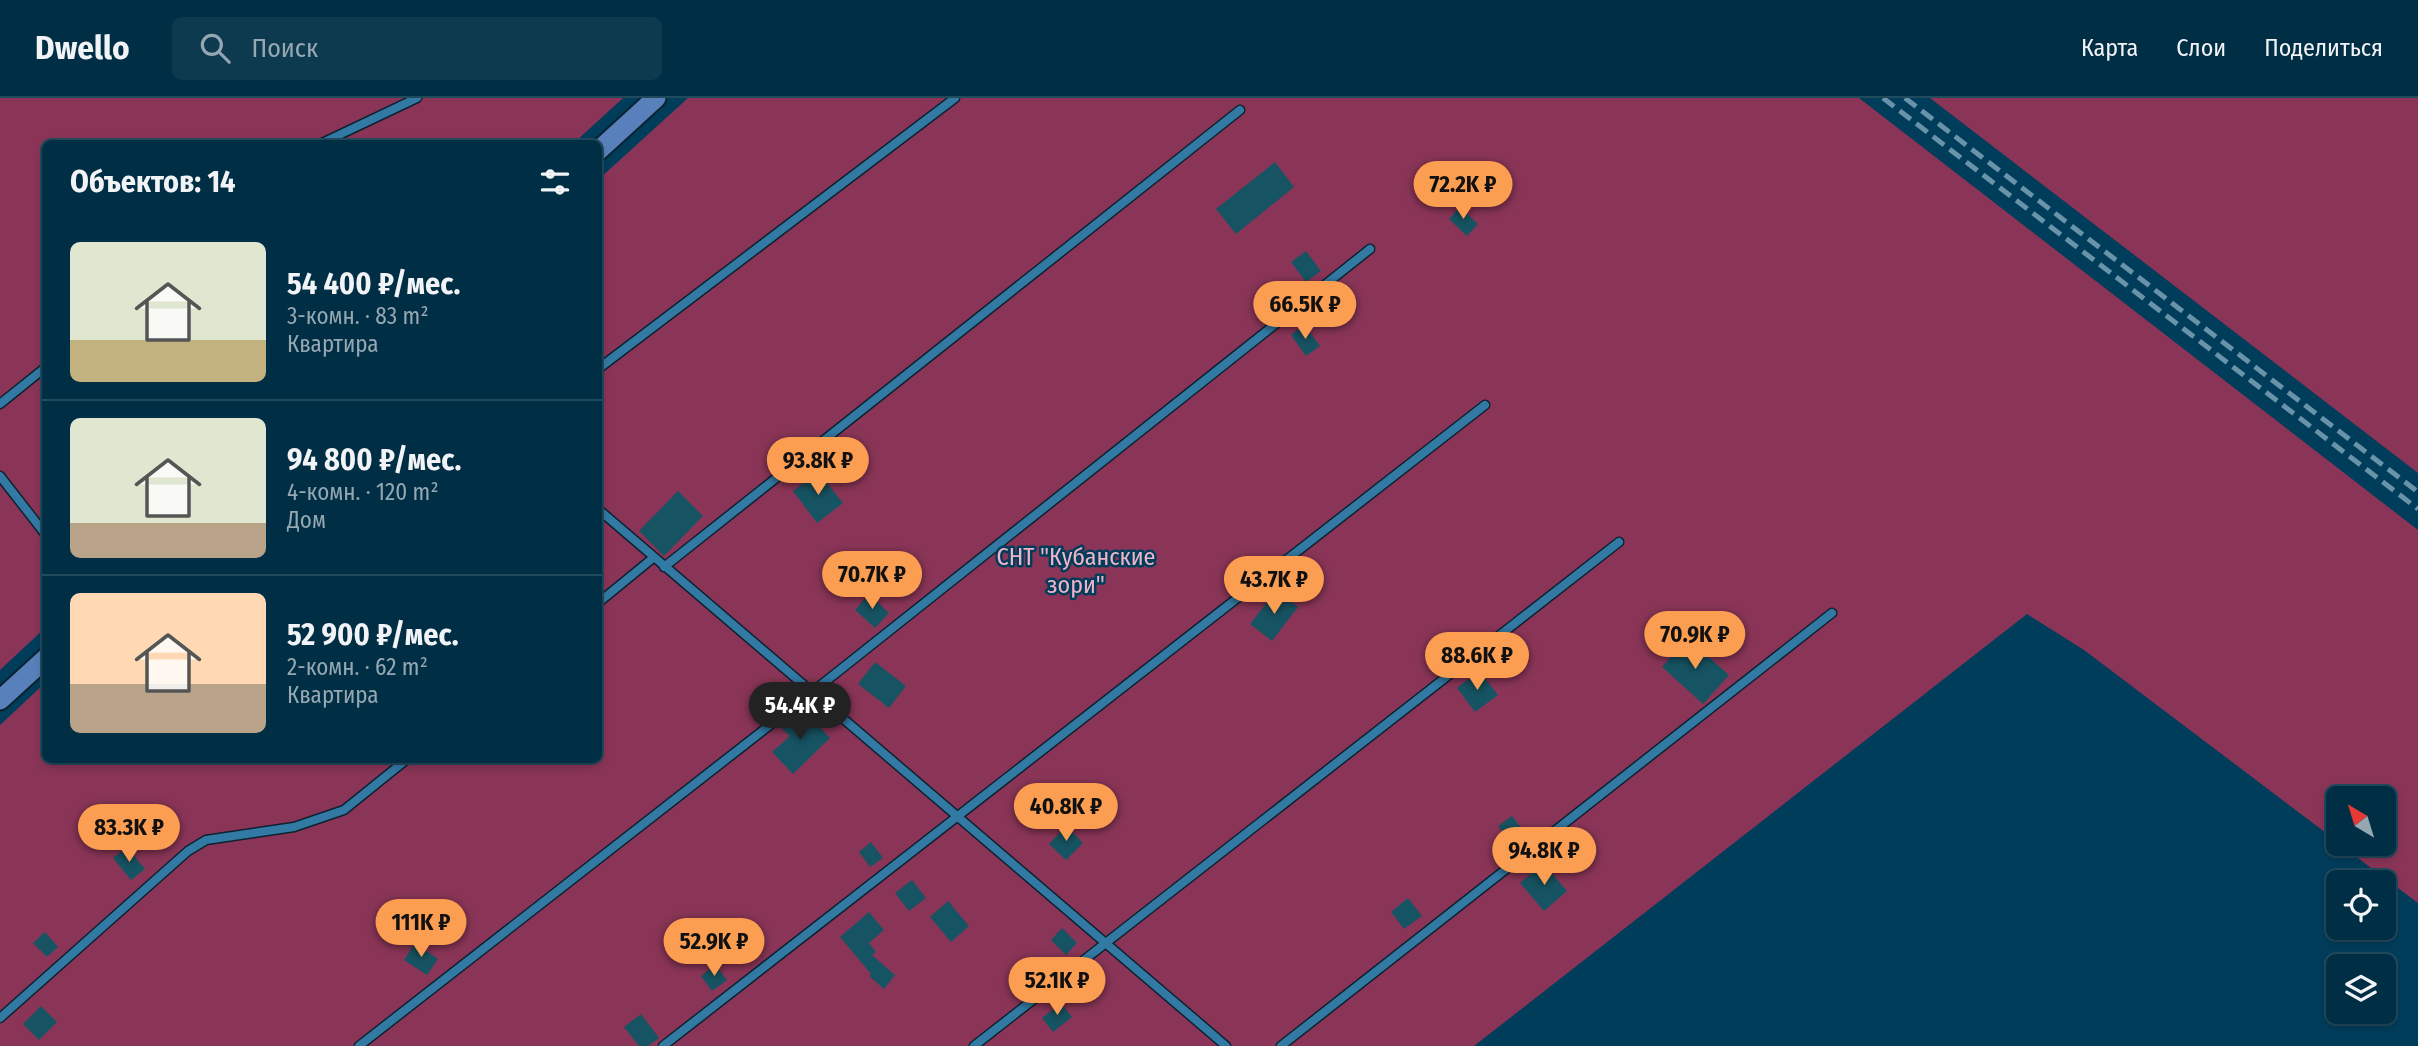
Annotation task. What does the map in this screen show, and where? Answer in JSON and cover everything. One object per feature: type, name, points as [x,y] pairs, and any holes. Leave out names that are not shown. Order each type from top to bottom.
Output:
[{"type":"main road","points":[[602,147],[656,98]]},
{"type":"main road","points":[[0,700],[42,663]]},
{"type":"lane","points":[[328,140],[416,98]]},
{"type":"lane","points":[[602,366],[955,98]]},
{"type":"lane","points":[[664,567],[1240,110]]},
{"type":"lane","points":[[359,1046],[811,693],[1370,248]]},
{"type":"lane","points":[[0,404],[42,370]]},
{"type":"lane","points":[[663,1046],[1485,405]]},
{"type":"lane","points":[[0,476],[42,530]]},
{"type":"lane","points":[[602,513],[1226,1046]]},
{"type":"lane","points":[[974,1046],[1619,542]]},
{"type":"lane","points":[[602,600],[653,558]]},
{"type":"lane","points":[[1281,1046],[1832,612]]},
{"type":"lane","points":[[0,1018],[188,851],[206,840],[294,827],[344,810],[402,763]]},
{"type":"green space","points":[[0,98],[623,98],[577,140],[42,140],[42,631],[0,670]]},
{"type":"green space","name":"СНТ \"Кубанские зори\"","points":[[688,98],[1859,98],[2418,530],[2418,903],[2396,887],[2396,870],[2374,870],[2355,856],[2396,856],[2396,786],[2326,786],[2326,833],[2084,650],[2027,614],[1474,1046],[0,1046],[0,725],[42,686],[42,763],[602,763],[602,176]]},
{"type":"green space","points":[[1930,98],[2418,98],[2418,473]]},
{"type":"building","points":[[1275,162],[1294,187],[1236,234],[1216,209]]},
{"type":"building","points":[[1460,207],[1478,224],[1467,236],[1449,219]]},
{"type":"building","points":[[1306,251],[1321,271],[1306,282],[1291,262]]},
{"type":"building","points":[[1304,325],[1320,346],[1306,356],[1291,335]]},
{"type":"building","points":[[818,472],[843,503],[817,523],[793,491]]},
{"type":"building","points":[[678,491],[703,516],[664,556],[639,531]]},
{"type":"building","points":[[1276,591],[1298,607],[1272,641],[1250,624]]},
{"type":"building","points":[[869,594],[889,613],[875,628],[855,610]]},
{"type":"building","points":[[1687,638],[1729,675],[1703,704],[1662,667]]},
{"type":"building","points":[[875,662],[906,686],[889,708],[858,684]]},
{"type":"building","points":[[1479,671],[1498,695],[1475,712],[1457,688]]},
{"type":"building","points":[[802,709],[830,738],[793,774],[772,752],[790,736],[782,729]]},
{"type":"building","points":[[1512,816],[1524,832],[1511,842],[1498,826]]},
{"type":"building","points":[[1066,826],[1083,843],[1066,860],[1049,844]]},
{"type":"building","points":[[871,842],[883,858],[870,867],[859,852]]},
{"type":"building","points":[[127,847],[145,869],[131,880],[113,858]]},
{"type":"building","points":[[1543,863],[1567,891],[1544,911],[1520,883]]},
{"type":"building","points":[[912,880],[926,898],[909,911],[895,893]]},
{"type":"building","points":[[1408,898],[1422,916],[1404,929],[1391,912]]},
{"type":"building","points":[[948,901],[969,926],[951,942],[930,917]]},
{"type":"building","points":[[869,912],[884,930],[869,943],[876,952],[872,955],[895,975],[884,989],[869,976],[871,974],[840,937]]},
{"type":"building","points":[[1062,928],[1077,943],[1066,955],[1051,940]]},
{"type":"building","points":[[45,932],[58,947],[47,957],[33,943]]},
{"type":"building","points":[[415,943],[438,959],[427,975],[404,960]]},
{"type":"building","points":[[715,965],[727,980],[712,991],[701,976]]},
{"type":"building","points":[[1061,1003],[1072,1017],[1053,1032],[1042,1018]]},
{"type":"building","points":[[41,1006],[57,1022],[39,1040],[23,1024]]},
{"type":"building","points":[[641,1014],[659,1038],[648,1046],[639,1046],[624,1027]]},
{"type":"railway","points":[[1883,98],[2418,509]]},
{"type":"railway","points":[[1905,98],[2418,492]]}]
